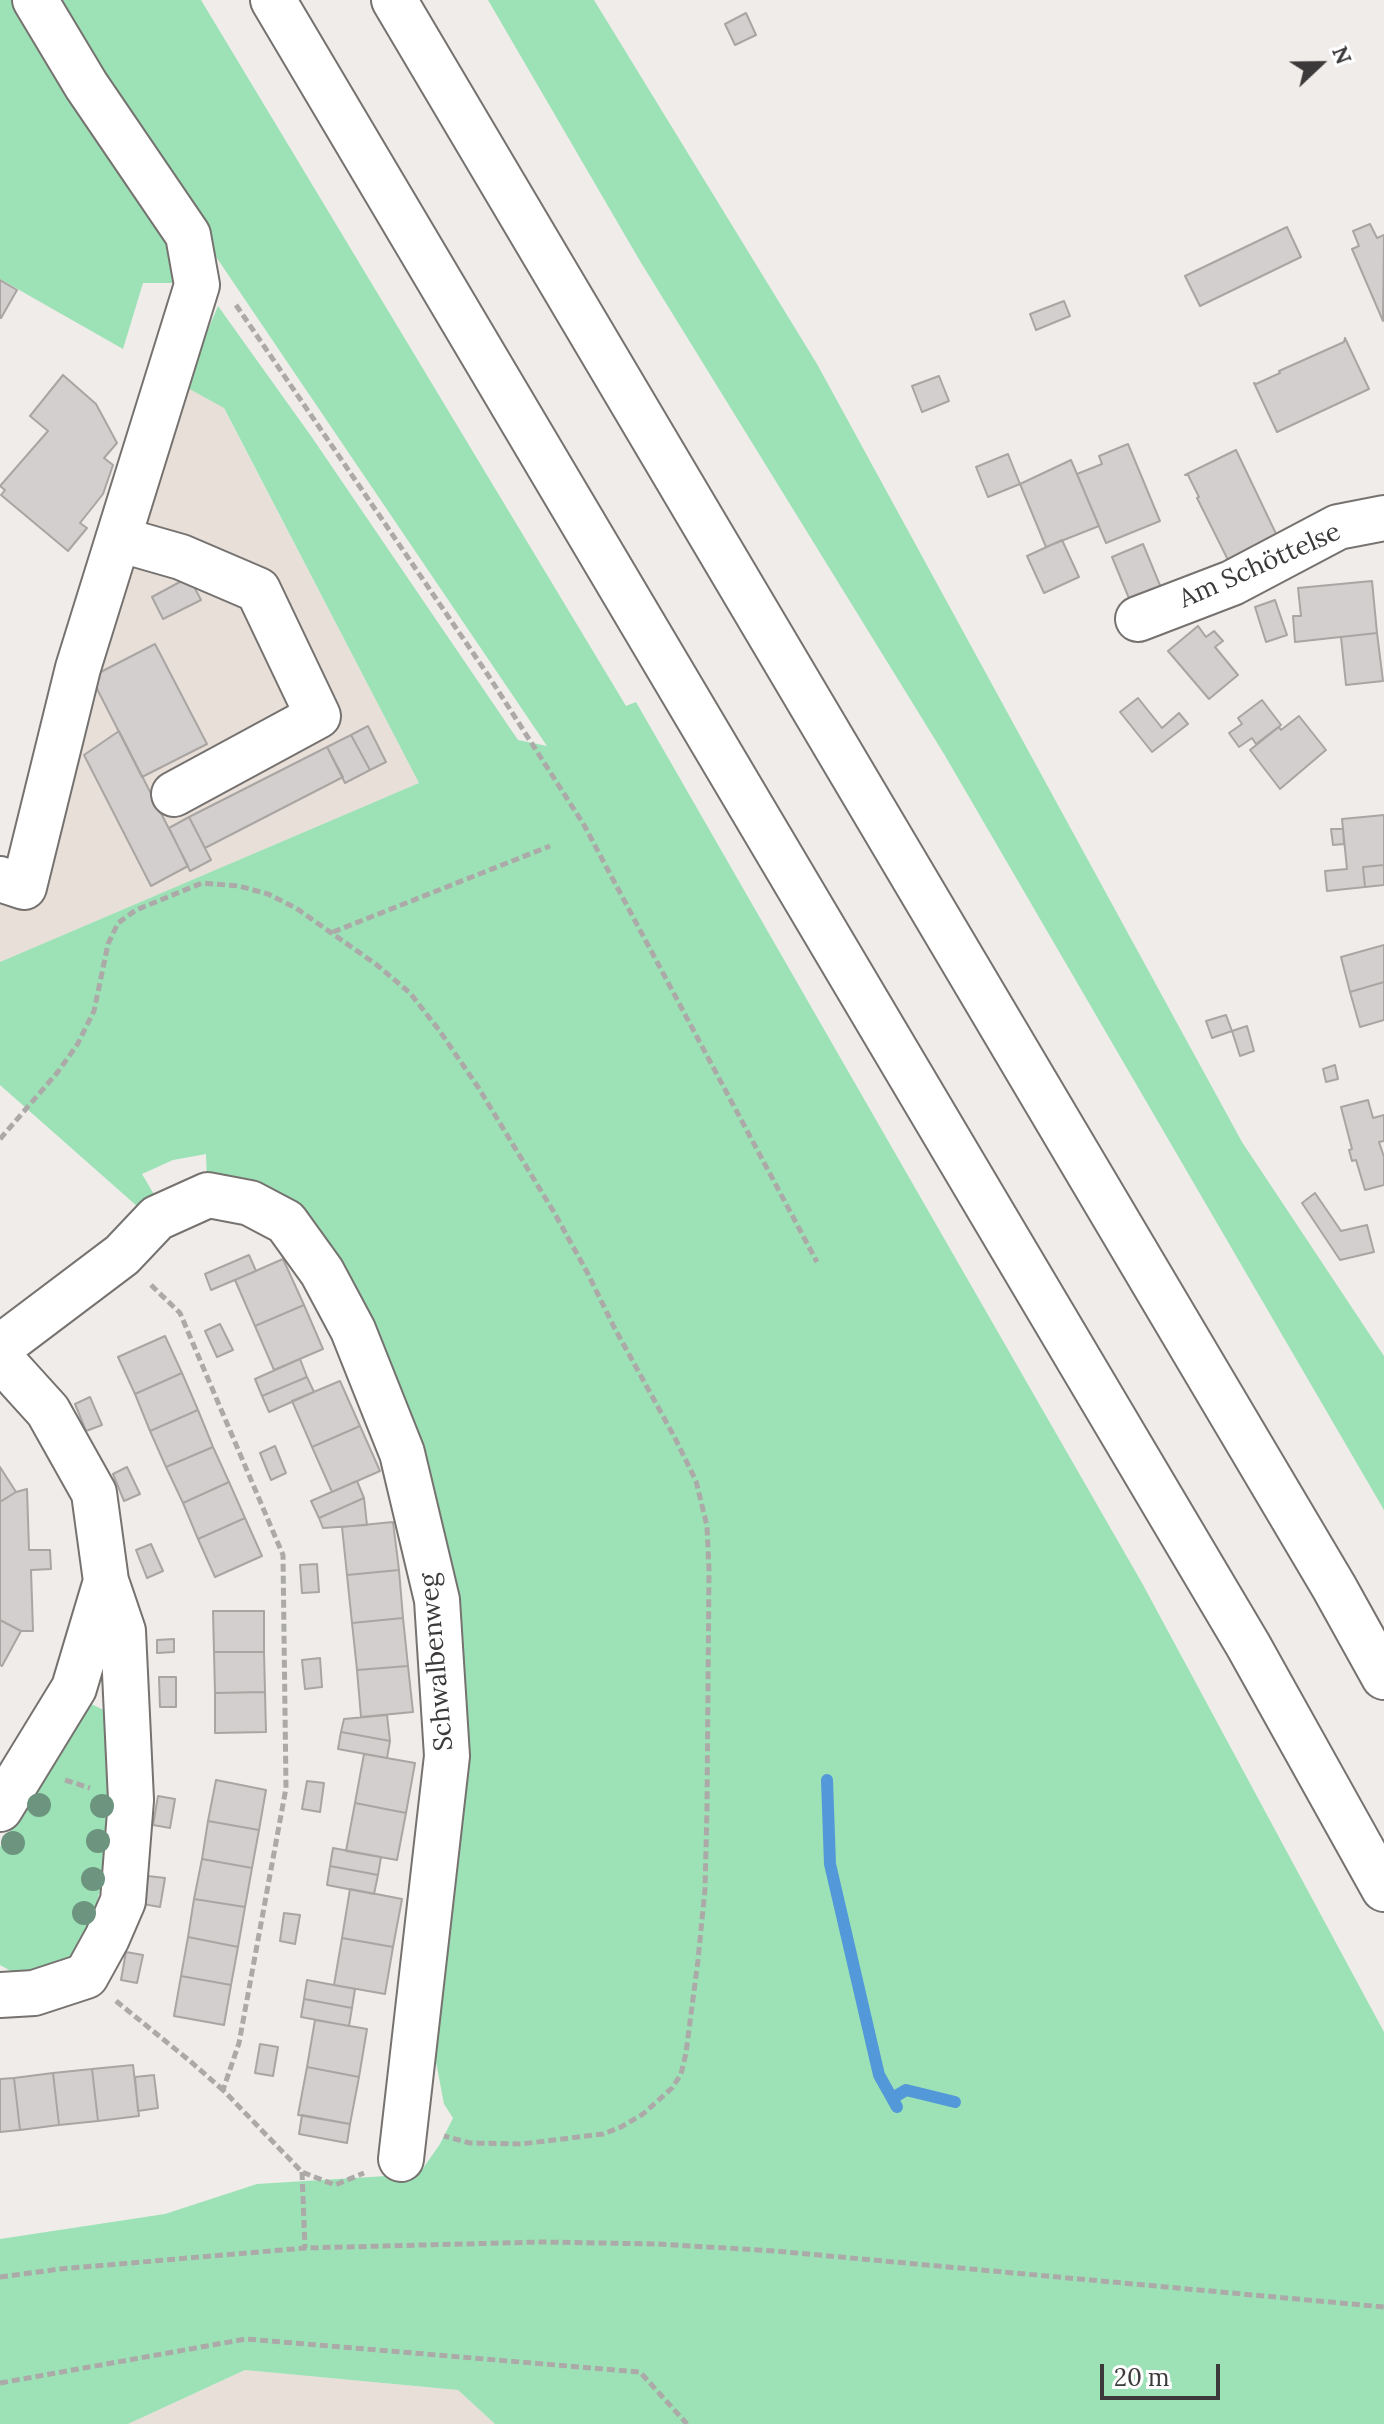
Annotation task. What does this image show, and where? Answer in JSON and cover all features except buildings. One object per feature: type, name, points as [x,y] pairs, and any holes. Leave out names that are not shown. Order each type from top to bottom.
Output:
[{"type":"main road","points":[[0,879],[24,887],[78,668],[197,285],[188,235],[86,85],[35,0]]},
{"type":"main road","points":[[273,0],[1240,1632],[1384,1889]]},
{"type":"main road","points":[[394,0],[1334,1587],[1384,1677]]},
{"type":"main road","name":"Am Schöttelse","points":[[1138,619],[1232,583],[1338,527],[1384,518]]},
{"type":"main road","points":[[118,539],[181,557],[258,590],[318,716],[174,794]]},
{"type":"main road","name":"Schwalbenweg","points":[[0,1347],[122,1255],[157,1218],[208,1195],[250,1203],[286,1222],[322,1272],[353,1330],[402,1453],[437,1600],[447,1756],[401,2159]]},
{"type":"main road","points":[[0,1358],[48,1411],[94,1493],[106,1581],[123,1631],[131,1800],[123,1901],[86,1976],[34,1993],[0,1995]]},
{"type":"main road","points":[[0,1809],[74,1688],[106,1581]]},
{"type":"path","points":[[232,300],[488,675],[584,825],[817,1262]]},
{"type":"path","points":[[332,932],[550,846]]},
{"type":"path","points":[[0,1139],[77,1045],[94,1011],[108,944],[118,923],[136,910],[202,883],[239,886],[268,894],[296,908],[377,965],[410,993],[439,1030],[555,1214],[696,1481],[707,1526],[709,1633],[705,1889],[681,2074],[659,2101],[621,2127],[603,2134],[565,2140],[521,2144],[470,2143],[438,2134],[406,2113]]},
{"type":"path","points":[[165,1299],[180,1313],[283,1555],[286,1788],[239,2043],[223,2090]]},
{"type":"path","points":[[27,1765],[131,1800]]},
{"type":"path","points":[[86,1976],[223,2090],[302,2172],[335,2185],[401,2159]]},
{"type":"path","points":[[302,2172],[305,2248]]},
{"type":"path","points":[[0,2277],[305,2248],[467,2243],[658,2244],[775,2251],[1384,2307]]},
{"type":"path","points":[[0,2383],[246,2339],[640,2372],[687,2424]]},
{"type":"shaded area","points":[[148,366],[223,407],[419,783],[0,962],[0,873],[4,875],[60,662]]},
{"type":"shaded area","points":[[245,2370],[458,2390],[495,2424],[128,2424]]},
{"type":"green space","points":[[0,0],[19,0],[181,251],[182,283],[143,283],[123,349],[0,279]]},
{"type":"green space","points":[[48,0],[201,0],[626,706],[636,702],[1142,1583],[1384,2032],[1384,2424],[495,2424],[458,2390],[245,2370],[128,2424],[0,2424],[0,2239],[165,2214],[257,2184],[419,2174],[453,2118],[444,2104],[425,2004],[457,1769],[354,1298],[207,1179],[206,1154],[173,1160],[142,1174],[155,1196],[138,1207],[0,1085],[0,962],[419,783],[224,408],[184,386],[218,306],[311,436],[518,740],[547,746],[183,208]]},
{"type":"green space","points":[[488,0],[594,0],[817,364],[1242,1142],[1384,1356],[1384,1510],[944,754],[640,261]]},
{"type":"green space","points":[[85,1701],[114,1715],[115,1796],[103,1879],[87,1938],[62,1966],[24,1978],[0,1965],[0,1847],[48,1774]]},
{"type":"waterway","points":[[827,1780],[830,1864],[879,2075],[897,2107]]},
{"type":"waterway","points":[[894,2101],[906,2090],[955,2102]]}]
